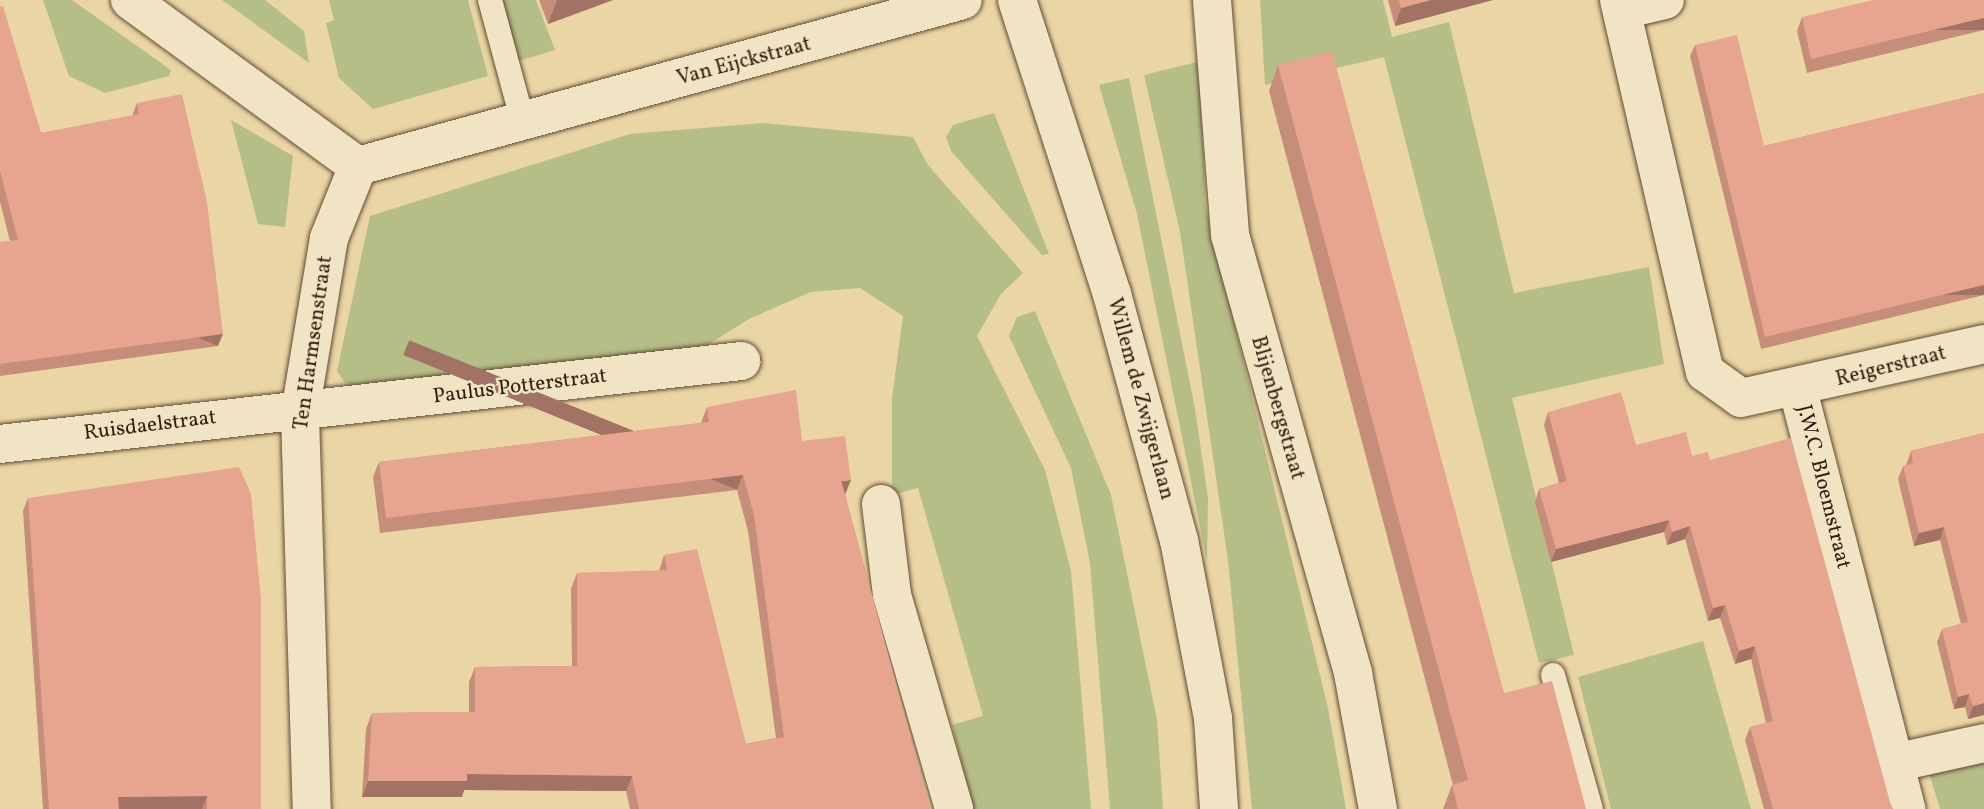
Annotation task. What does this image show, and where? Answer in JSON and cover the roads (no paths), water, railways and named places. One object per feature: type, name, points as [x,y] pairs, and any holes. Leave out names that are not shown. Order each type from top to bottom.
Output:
[{"type":"street","points":[[130,0],[358,166]]},
{"type":"street","name":"Van Eijckstraat","points":[[358,166],[963,0]]},
{"type":"street","name":"Willem de Zwijgerlaan","points":[[1017,0],[1112,294],[1179,540],[1213,718],[1219,809]]},
{"type":"street","name":"Blijenbergstraat","points":[[1212,0],[1230,234],[1353,673],[1378,809]]},
{"type":"street","points":[[1621,5],[1665,0]]},
{"type":"street","name":"J.W.C. Bloemstraat","points":[[1621,5],[1704,372],[1741,398],[1798,390],[1906,809]]},
{"type":"street","name":"Ten Harmsenstraat","points":[[312,809],[300,414],[329,238],[358,166]]},
{"type":"street","name":"Reigerstraat","points":[[1798,390],[1984,344]]},
{"type":"street","name":"Paulus Potterstraat","points":[[300,414],[741,361]]},
{"type":"street","name":"Ruisdaelstraat","points":[[0,444],[300,414]]},
{"type":"street","points":[[881,504],[892,595],[954,809]]},
{"type":"street","points":[[1894,763],[1984,743]]},
{"type":"lane","points":[[490,0],[523,122]]},
{"type":"lane","points":[[1553,675],[1591,809]]}]
